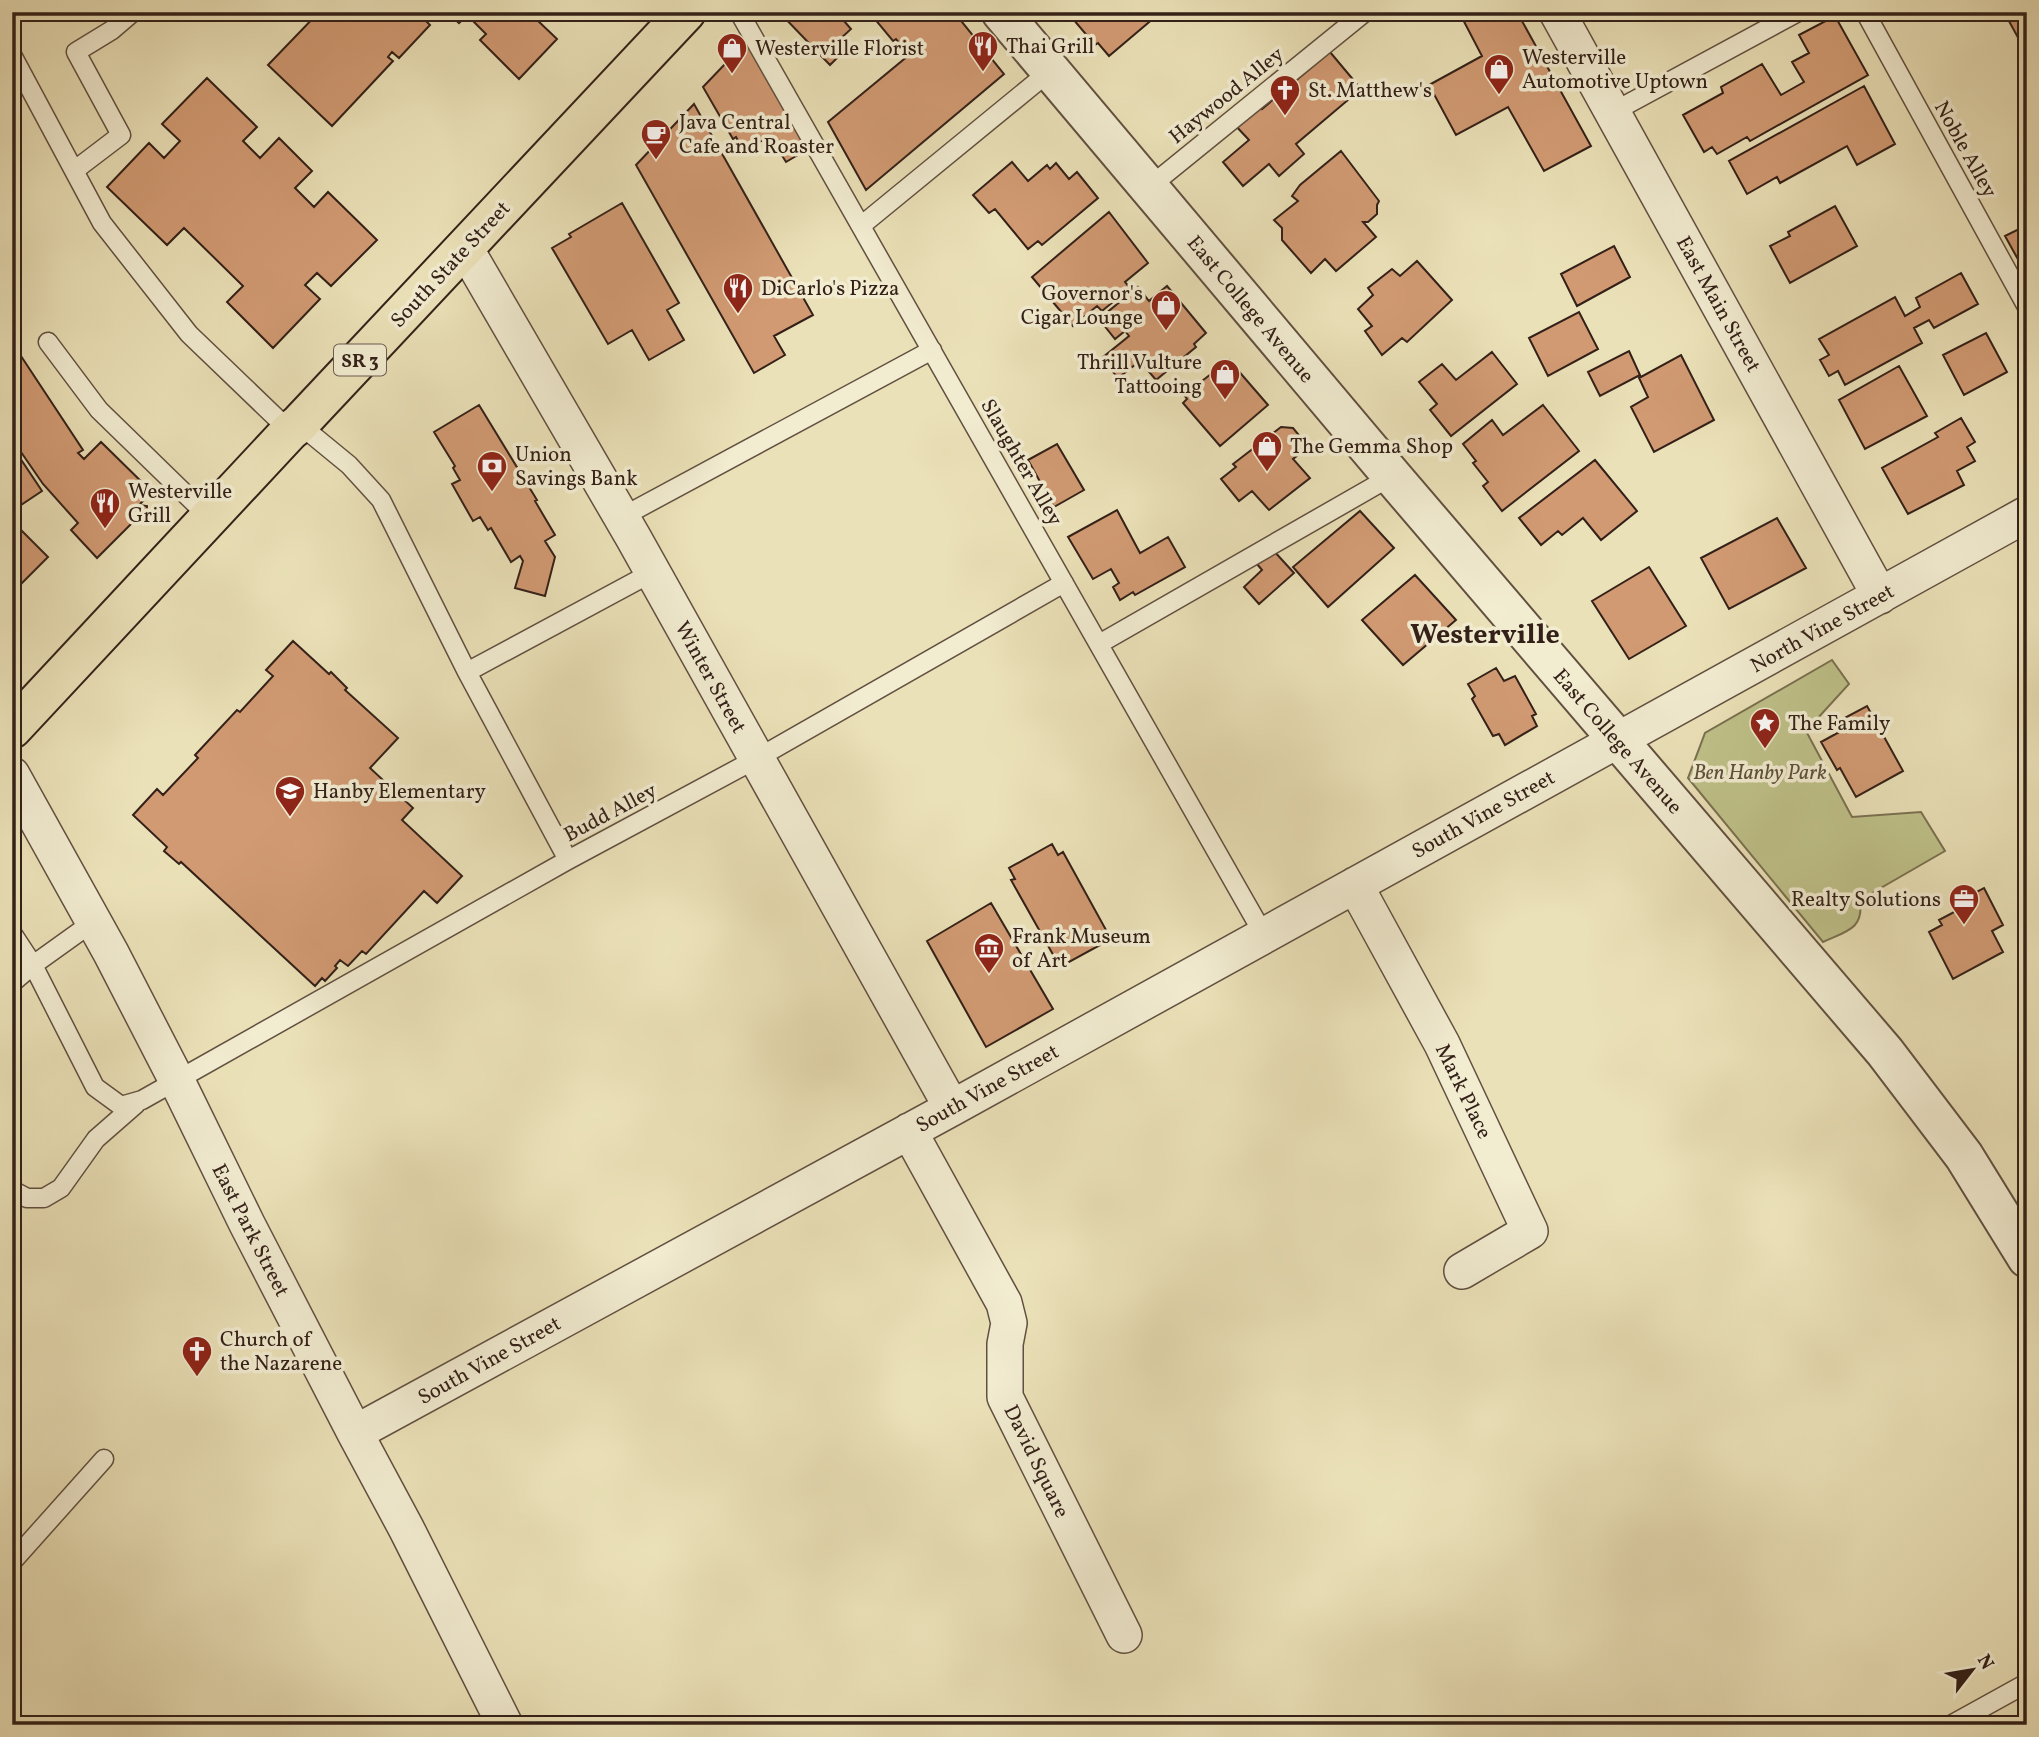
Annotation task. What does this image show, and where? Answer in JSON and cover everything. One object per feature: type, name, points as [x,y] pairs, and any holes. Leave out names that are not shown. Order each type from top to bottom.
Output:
[{"type":"main road","name":"South State Street","points":[[12,729],[686,12]]},
{"type":"street","name":"East College Avenue","points":[[1001,12],[1392,476],[1885,1052],[1964,1156],[2027,1258]]},
{"type":"street","name":"East Main Street","points":[[1557,12],[1880,596]]},
{"type":"street","name":"Winter Street","points":[[465,248],[622,517],[952,1108]]},
{"type":"street","name":"North Vine Street","points":[[1617,740],[2027,514]]},
{"type":"street","name":"South Vine Street","points":[[355,1433],[952,1108],[1617,740]]},
{"type":"street","name":"East Park Street","points":[[12,775],[177,1081],[505,1725]]},
{"type":"street","name":"Mark Place","points":[[1355,885],[1442,1044],[1530,1231],[1462,1271]]},
{"type":"street","name":"David Square","points":[[909,1130],[1004,1303],[1009,1323],[1005,1344],[1005,1397],[1124,1635]]},
{"type":"lane","points":[[75,170],[121,135],[76,52],[111,30],[132,12]]},
{"type":"lane","name":"Slaughter Alley","points":[[739,12],[1264,935]]},
{"type":"lane","name":"Haywood Alley","points":[[1148,188],[1365,12]]},
{"type":"lane","points":[[1613,112],[1798,12]]},
{"type":"lane","name":"Noble Alley","points":[[1866,12],[2027,307]]},
{"type":"lane","points":[[12,55],[102,223],[189,334],[294,427],[349,465],[381,500],[467,672],[568,860]]},
{"type":"lane","points":[[862,225],[1050,71]]},
{"type":"lane","points":[[48,342],[99,410],[210,518]]},
{"type":"lane","points":[[622,517],[932,350]]},
{"type":"lane","points":[[1099,644],[1392,476]]},
{"type":"lane","points":[[467,672],[653,572]]},
{"type":"lane","name":"Budd Alley","points":[[12,1190],[27,1198],[44,1198],[61,1188],[96,1139],[142,1100],[568,860],[756,759],[1064,583]]},
{"type":"lane","points":[[12,983],[93,922]]},
{"type":"lane","points":[[12,933],[33,965],[94,1087],[121,1106],[142,1100]]},
{"type":"lane","points":[[12,1562],[104,1459]]},
{"type":"lane","points":[[1951,1725],[2027,1683]]},
{"type":"green space","name":"Ben Hanby Park","points":[[1832,660],[1849,684],[1806,731],[1852,817],[1921,812],[1945,851],[1860,900],[1859,917],[1852,928],[1823,942],[1688,778],[1705,733]]},
{"type":"building","points":[[319,12],[437,12],[432,17],[429,13],[424,19],[430,25],[399,58],[392,52],[388,57],[393,61],[332,126],[268,65]]},
{"type":"building","points":[[447,12],[541,12],[535,18],[557,39],[519,79],[480,40],[486,34],[467,15],[459,23]]},
{"type":"building","points":[[779,12],[847,12],[850,15],[844,21],[851,29],[840,39],[847,48],[830,65]]},
{"type":"building","points":[[869,12],[954,12],[1004,74],[866,190],[828,122],[909,55],[896,39],[893,41]]},
{"type":"building","points":[[1067,12],[1161,12],[1109,56],[1098,43],[1095,45]]},
{"type":"building","name":"Westerville Automotive Uptown","points":[[1459,12],[1517,12],[1591,146],[1544,171],[1508,107],[1456,135],[1429,85],[1482,56]]},
{"type":"building","points":[[2004,12],[2027,12],[2027,54]]},
{"type":"building","points":[[1835,16],[1868,75],[1750,141],[1747,137],[1717,154],[1712,147],[1704,152],[1683,115],[1723,93],[1721,87],[1762,64],[1781,95],[1804,82],[1792,62],[1809,53],[1799,35]]},
{"type":"building","points":[[747,41],[813,146],[786,162],[770,136],[744,151],[736,137],[733,139],[703,87]]},
{"type":"building","name":"St. Matthew's","points":[[1330,52],[1361,89],[1296,144],[1304,154],[1279,176],[1269,164],[1243,186],[1223,162],[1249,140],[1234,124],[1258,104],[1262,109]]},
{"type":"building","points":[[207,78],[257,127],[243,141],[260,158],[279,138],[312,171],[295,188],[314,207],[328,192],[377,240],[331,286],[317,273],[305,285],[320,299],[273,348],[227,302],[243,286],[184,228],[167,245],[107,187],[149,143],[164,158],[180,141],[162,124]]},
{"type":"building","points":[[1864,86],[1895,144],[1857,165],[1847,146],[1780,183],[1777,177],[1747,194],[1729,161]]},
{"type":"building","points":[[694,104],[813,315],[774,336],[785,355],[754,373],[636,165]]},
{"type":"building","points":[[1341,151],[1379,201],[1377,214],[1368,222],[1363,222],[1376,237],[1336,271],[1325,259],[1311,273],[1282,240],[1282,228],[1274,220],[1298,201],[1292,196],[1300,185]]},
{"type":"building","points":[[1012,162],[1028,181],[1047,165],[1050,169],[1056,163],[1069,179],[1077,172],[1098,198],[1042,245],[1038,241],[1028,249],[995,209],[989,213],[973,195]]},
{"type":"building","points":[[622,203],[679,303],[667,310],[684,340],[649,360],[632,330],[608,344],[552,248],[571,237],[569,234]]},
{"type":"building","points":[[1835,206],[1857,246],[1790,283],[1770,246],[1790,236],[1788,232]]},
{"type":"building","points":[[1109,212],[1148,263],[1125,282],[1130,288],[1102,311],[1097,306],[1073,326],[1032,277]]},
{"type":"building","points":[[2027,225],[2027,271],[2025,272],[2005,236]]},
{"type":"building","points":[[1614,246],[1630,277],[1577,306],[1561,274]]},
{"type":"building","points":[[1417,261],[1452,300],[1407,342],[1402,338],[1382,355],[1365,331],[1372,326],[1358,309],[1373,295],[1368,288],[1392,269],[1400,276]]},
{"type":"building","points":[[1961,273],[1978,304],[1934,328],[1929,320],[1914,328],[1922,343],[1845,385],[1838,371],[1829,376],[1820,360],[1829,355],[1819,339],[1895,297],[1905,316],[1920,307],[1916,298]]},
{"type":"building","name":"Governor's Cigar Lounge","points":[[1167,286],[1206,333],[1194,344],[1196,347],[1156,380],[1140,361],[1118,378],[1102,358],[1129,336],[1125,331],[1115,339],[1099,319],[1138,287],[1149,301]]},
{"type":"building","points":[[1579,312],[1598,349],[1548,376],[1529,338]]},
{"type":"building","points":[[1986,333],[2007,372],[1964,395],[1943,355]]},
{"type":"building","points":[[17,350],[83,450],[78,453],[84,459],[101,442],[152,492],[139,505],[147,506],[146,520],[136,519],[97,558],[71,530],[78,523],[43,484],[12,439],[12,353]]},
{"type":"building","points":[[1629,351],[1640,375],[1600,396],[1588,372]]},
{"type":"building","points":[[1492,352],[1517,384],[1451,436],[1430,410],[1437,404],[1419,382],[1442,364],[1456,380]]},
{"type":"building","points":[[1681,355],[1714,420],[1654,452],[1631,407],[1648,397],[1639,378]]},
{"type":"building","name":"Thrill Vulture Tattooing","points":[[1229,360],[1268,405],[1220,446],[1183,403],[1187,399],[1184,395]]},
{"type":"building","points":[[1899,366],[1927,416],[1865,449],[1839,400]]},
{"type":"building","points":[[479,405],[537,500],[535,501],[555,535],[545,541],[555,557],[545,596],[515,588],[523,561],[520,556],[511,562],[491,528],[488,530],[480,517],[473,521],[452,484],[460,480],[453,468],[455,466],[434,432]]},
{"type":"building","points":[[1543,405],[1579,451],[1502,511],[1483,486],[1488,482],[1463,444],[1492,420],[1503,435]]},
{"type":"building","points":[[1961,418],[1975,442],[1967,447],[1975,461],[1957,471],[1964,485],[1908,514],[1882,468],[1938,437],[1935,433]]},
{"type":"building","name":"The Gemma Shop","points":[[1281,427],[1293,428],[1303,440],[1302,452],[1293,459],[1310,478],[1269,510],[1252,491],[1239,501],[1221,479],[1236,467],[1233,464]]},
{"type":"building","points":[[1057,444],[1084,490],[1054,507],[1028,460]]},
{"type":"building","points":[[12,446],[42,491],[12,511]]},
{"type":"building","points":[[1595,460],[1637,511],[1601,540],[1583,518],[1562,535],[1558,531],[1541,545],[1519,518]]},
{"type":"building","points":[[1117,510],[1140,553],[1168,537],[1185,567],[1135,595],[1133,592],[1120,600],[1113,587],[1119,583],[1111,569],[1093,579],[1068,537]]},
{"type":"building","points":[[1360,511],[1394,548],[1328,607],[1293,567]]},
{"type":"building","points":[[1777,518],[1806,568],[1729,609],[1701,558]]},
{"type":"building","points":[[12,521],[48,557],[12,593]]},
{"type":"building","points":[[1273,550],[1294,573],[1259,604],[1244,587],[1262,570],[1257,564]]},
{"type":"building","points":[[1649,567],[1686,626],[1629,659],[1592,601]]},
{"type":"building","points":[[1415,575],[1456,620],[1403,665],[1362,620]]},
{"type":"building","points":[[293,641],[329,674],[331,672],[347,688],[345,690],[398,738],[370,768],[413,808],[402,820],[462,876],[437,903],[424,891],[366,954],[362,951],[348,966],[340,960],[335,966],[337,968],[325,981],[322,978],[315,986],[181,862],[179,864],[164,851],[167,847],[133,815],[157,789],[163,795],[198,758],[195,755],[273,676],[266,670]]},
{"type":"building","points":[[1496,668],[1504,681],[1515,676],[1536,714],[1532,716],[1537,726],[1505,745],[1499,734],[1493,736],[1472,699],[1475,696],[1468,684]]},
{"type":"building","points":[[1867,706],[1903,771],[1856,797],[1821,742],[1843,730],[1839,721]]},
{"type":"building","points":[[1052,844],[1058,855],[1063,852],[1111,939],[1060,967],[1011,880],[1015,879],[1009,868]]},
{"type":"building","points":[[1984,888],[2003,925],[1992,931],[2003,952],[1953,979],[1929,932],[1942,925],[1939,920],[1960,909],[1957,902]]},
{"type":"building","name":"Frank Museum of Art","points":[[991,903],[1053,1009],[986,1047],[927,941]]},
{"type":"place","name":"Thai Grill","points":[[983,73]]},
{"type":"place","name":"Westerville Florist","points":[[732,75]]},
{"type":"place","name":"Westerville Automotive Uptown","points":[[1499,96]]},
{"type":"place","name":"St. Matthew's","points":[[1285,117]]},
{"type":"place","name":"Java Central Cafe and Roaster","points":[[656,161]]},
{"type":"place","name":"DiCarlo's Pizza","points":[[738,315]]},
{"type":"place","name":"Governor's Cigar Lounge","points":[[1166,332]]},
{"type":"place","name":"Thrill Vulture Tattooing","points":[[1225,401]]},
{"type":"place","name":"The Gemma Shop","points":[[1267,473]]},
{"type":"place","name":"Union Savings Bank","points":[[492,493]]},
{"type":"place","name":"Westerville Grill","points":[[105,530]]},
{"type":"place","name":"The Family","points":[[1765,750]]},
{"type":"place","name":"Hanby Elementary","points":[[290,818]]},
{"type":"place","name":"Realty Solutions","points":[[1964,926]]},
{"type":"place","name":"Frank Museum of Art","points":[[989,975]]},
{"type":"place","name":"Church of the Nazarene","points":[[197,1378]]},
{"type":"district","name":"Westerville","points":[[1485,633]]}]
